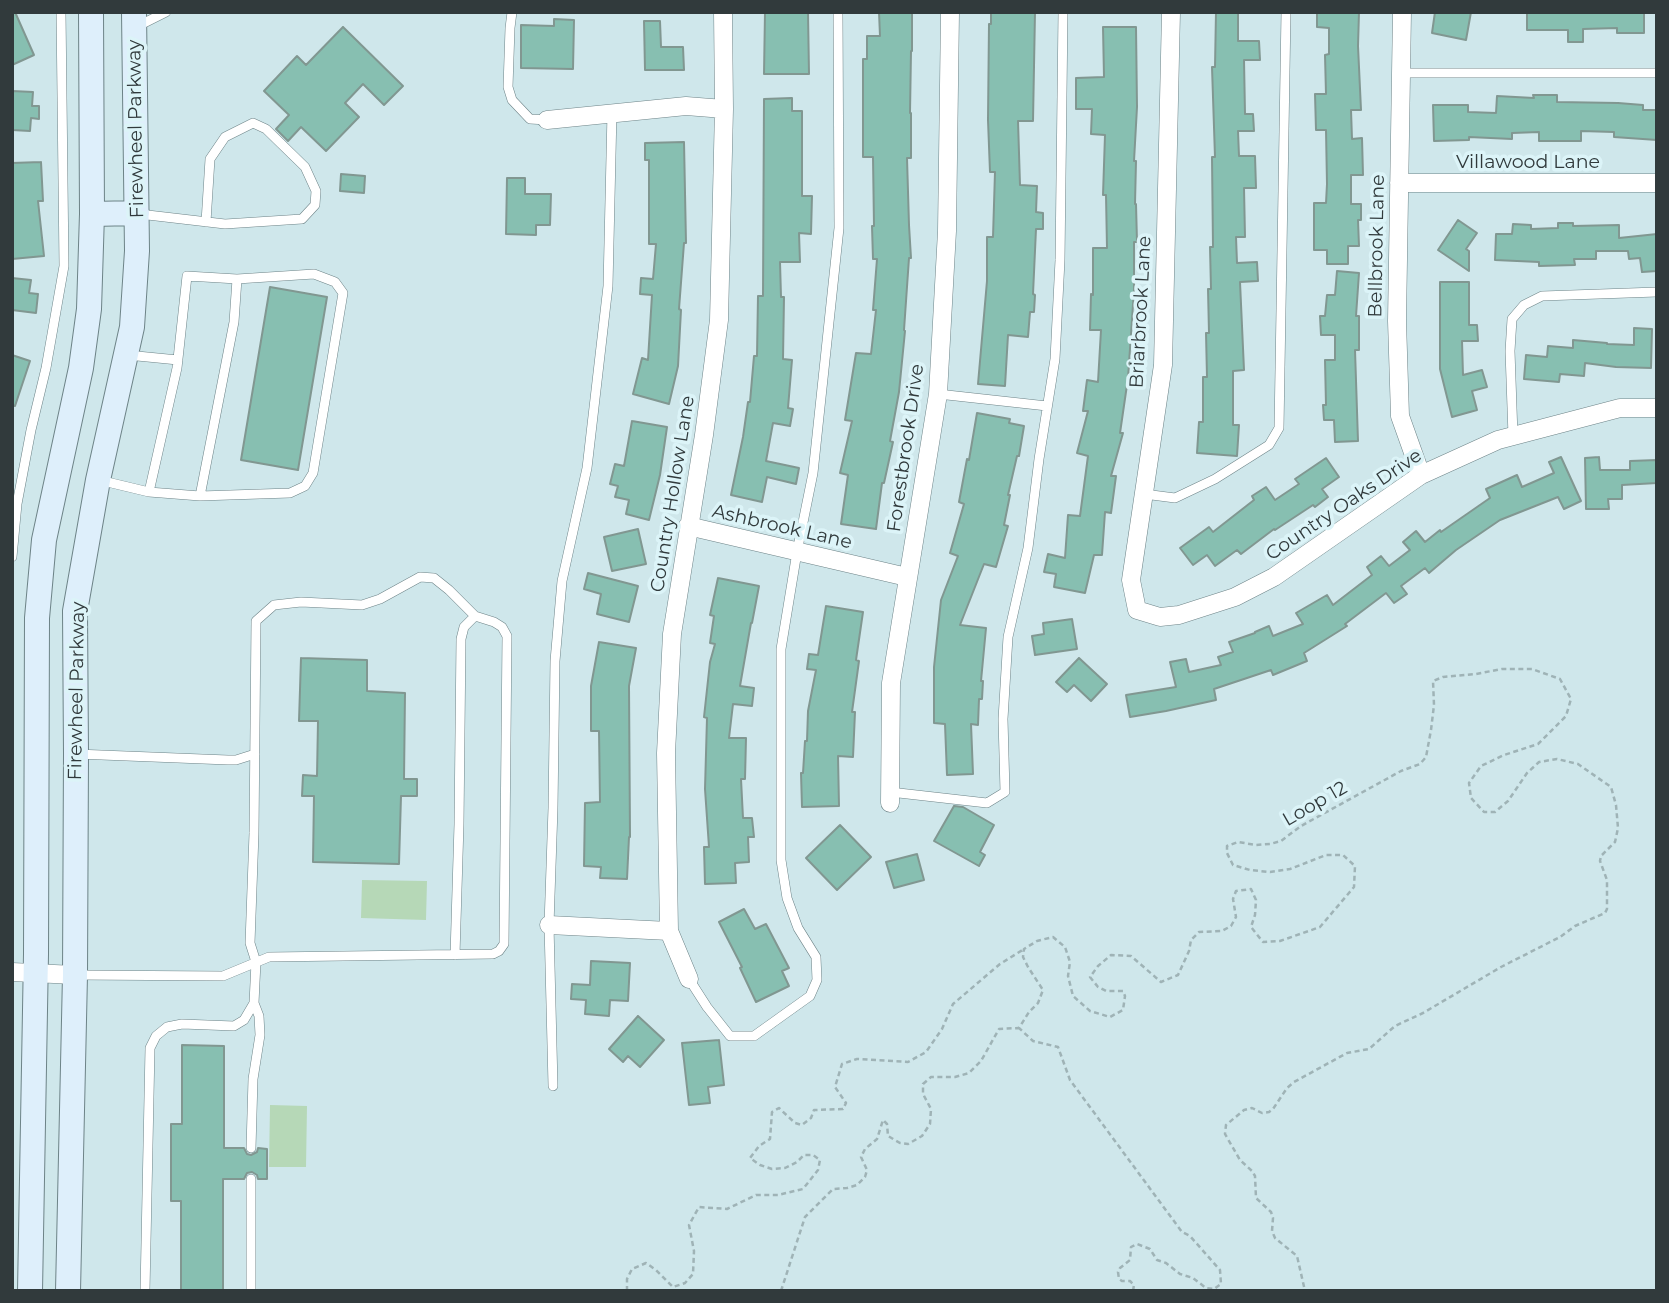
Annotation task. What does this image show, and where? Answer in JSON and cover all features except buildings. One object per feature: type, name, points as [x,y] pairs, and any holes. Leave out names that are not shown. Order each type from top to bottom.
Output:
[{"type":"main road","name":"Firewheel Parkway","points":[[30,1291],[24,972],[37,618],[44,540],[81,368],[89,309],[92,12]]},
{"type":"main road","points":[[115,12],[123,23],[134,20]]},
{"type":"main road","name":"Firewheel Parkway","points":[[68,1291],[75,975],[75,611],[98,480],[132,327],[137,251],[134,20]]},
{"type":"main road","points":[[92,214],[137,214]]},
{"type":"main road","points":[[61,464],[98,480]]},
{"type":"street","name":"Country Hollow Lane","points":[[690,979],[669,931],[666,753],[672,634],[704,435],[719,320],[724,109],[723,12]]},
{"type":"street","name":"Forestbrook Drive","points":[[890,798],[891,682],[939,394],[947,231],[950,12]]},
{"type":"street","name":"Briarbrook Lane","points":[[1138,610],[1131,580],[1163,365],[1171,12]]},
{"type":"street","name":"Bellbrook Lane","points":[[1402,12],[1397,321],[1399,416],[1422,475]]},
{"type":"street","points":[[547,120],[686,106],[724,109]]},
{"type":"street","name":"Villawood Lane","points":[[1399,183],[1657,183]]},
{"type":"street","name":"Country Oaks Drive","points":[[1138,610],[1160,617],[1179,615],[1235,597],[1274,577],[1422,475],[1498,440],[1620,408],[1657,408]]},
{"type":"street","name":"Ashbrook Lane","points":[[688,526],[907,578]]},
{"type":"street","points":[[548,925],[669,931]]},
{"type":"street","points":[[24,972],[75,975]]},
{"type":"lane","points":[[12,557],[17,504],[46,368],[64,266],[61,12]]},
{"type":"lane","points":[[134,20],[166,12]]},
{"type":"lane","points":[[512,12],[508,87],[512,100],[530,119],[547,120]]},
{"type":"lane","points":[[690,979],[707,1007],[730,1036],[754,1036],[810,996],[817,980],[816,957],[798,928],[787,898],[781,860],[781,649],[813,473],[839,228],[838,12]]},
{"type":"lane","points":[[890,798],[987,803],[1005,792],[1003,719],[1008,637],[1028,548],[1055,359],[1060,260],[1063,12]]},
{"type":"lane","points":[[1144,494],[1175,498],[1215,479],[1269,445],[1279,428],[1286,12]]},
{"type":"lane","points":[[1400,72],[1657,73]]},
{"type":"lane","points":[[552,1086],[548,925],[555,661],[562,581],[587,468],[608,286],[612,112]]},
{"type":"lane","points":[[137,214],[206,222],[225,224],[302,219],[315,205],[316,191],[305,167],[266,128],[253,123],[225,137],[210,159],[206,222]]},
{"type":"lane","points":[[98,480],[149,492],[200,496],[290,493],[304,486],[313,473],[343,293],[335,282],[314,274],[237,279],[187,276],[178,360],[149,492]]},
{"type":"lane","points":[[200,496],[234,322],[237,279]]},
{"type":"lane","points":[[1513,436],[1510,351],[1512,319],[1524,305],[1542,296],[1657,292]]},
{"type":"lane","points":[[125,355],[178,360]]},
{"type":"lane","points":[[939,394],[1047,406]]},
{"type":"lane","points":[[75,975],[223,976],[256,962],[269,957],[455,955],[493,954],[499,951],[504,944],[507,636],[502,627],[475,616],[434,578],[420,577],[380,599],[362,605],[301,602],[274,606],[256,621],[250,943],[256,962],[254,1003],[259,1016],[260,1035],[253,1079],[251,1149]]},
{"type":"lane","points":[[455,955],[461,639],[464,627],[475,616]]},
{"type":"lane","points":[[76,754],[236,760],[255,754]]},
{"type":"lane","points":[[145,1291],[150,1048],[156,1036],[167,1027],[182,1024],[234,1026],[244,1020],[254,1003]]},
{"type":"lane","points":[[251,1179],[251,1291]]},
{"type":"path","name":"Loop 12","points":[[1024,949],[1037,940],[1053,937],[1065,947],[1068,954],[1068,976],[1073,996],[1090,1011],[1110,1017],[1123,1010],[1125,996],[1123,991],[1106,991],[1098,987],[1090,977],[1098,966],[1111,955],[1131,956],[1161,982],[1178,975],[1191,940],[1199,932],[1222,931],[1231,926],[1236,917],[1233,899],[1236,891],[1251,889],[1256,900],[1251,927],[1263,942],[1280,941],[1320,927],[1354,887],[1355,866],[1343,855],[1326,855],[1290,869],[1270,872],[1233,865],[1227,853],[1227,846],[1238,842],[1270,845],[1281,841],[1301,826],[1402,771],[1420,764],[1426,757],[1431,730],[1433,681],[1443,677],[1512,669],[1532,669],[1560,679],[1571,699],[1566,716],[1538,744],[1481,766],[1469,783],[1471,798],[1484,812],[1495,811],[1508,801],[1527,773],[1539,762],[1558,759],[1578,764],[1611,787],[1618,828],[1615,842],[1601,856],[1600,861],[1607,880],[1605,913],[1575,926],[1560,937],[1395,1026],[1383,1034],[1373,1046],[1347,1054],[1294,1082],[1269,1112],[1262,1113],[1252,1108],[1244,1110],[1226,1125],[1225,1134],[1240,1160],[1255,1176],[1256,1198],[1271,1212],[1275,1238],[1297,1256],[1306,1291]]},
{"type":"path","points":[[1019,1028],[1038,1003],[1043,990],[1023,957],[1024,949]]},
{"type":"path","points":[[627,1291],[627,1279],[632,1269],[646,1263],[673,1287],[685,1283],[692,1274],[694,1251],[689,1226],[699,1207],[727,1209],[757,1195],[778,1195],[803,1189],[818,1170],[820,1160],[813,1155],[804,1155],[785,1168],[760,1165],[750,1158],[759,1146],[770,1139],[772,1112],[779,1108],[802,1125],[811,1118],[814,1110],[843,1109],[846,1103],[835,1087],[842,1064],[857,1059],[908,1062],[926,1052],[942,1029],[953,1004],[1000,964],[1024,949]]},
{"type":"path","points":[[781,1291],[805,1217],[833,1189],[857,1185],[865,1177],[867,1170],[861,1157],[865,1149],[877,1139],[883,1120],[887,1124],[888,1136],[900,1143],[908,1144],[922,1136],[930,1124],[932,1109],[923,1094],[923,1084],[931,1077],[955,1077],[969,1073],[981,1061],[999,1029],[1019,1028],[1033,1041],[1058,1047],[1070,1080],[1182,1232],[1190,1236],[1220,1270],[1221,1284],[1214,1289],[1206,1288],[1193,1278],[1180,1274],[1166,1263],[1157,1260],[1150,1249],[1137,1244],[1131,1247],[1130,1261],[1118,1272],[1119,1279],[1130,1281],[1134,1285],[1133,1291]]},
{"type":"green space","points":[[362,880],[427,881],[426,920],[361,918]]},
{"type":"green space","points":[[270,1105],[307,1106],[306,1167],[269,1167]]}]
